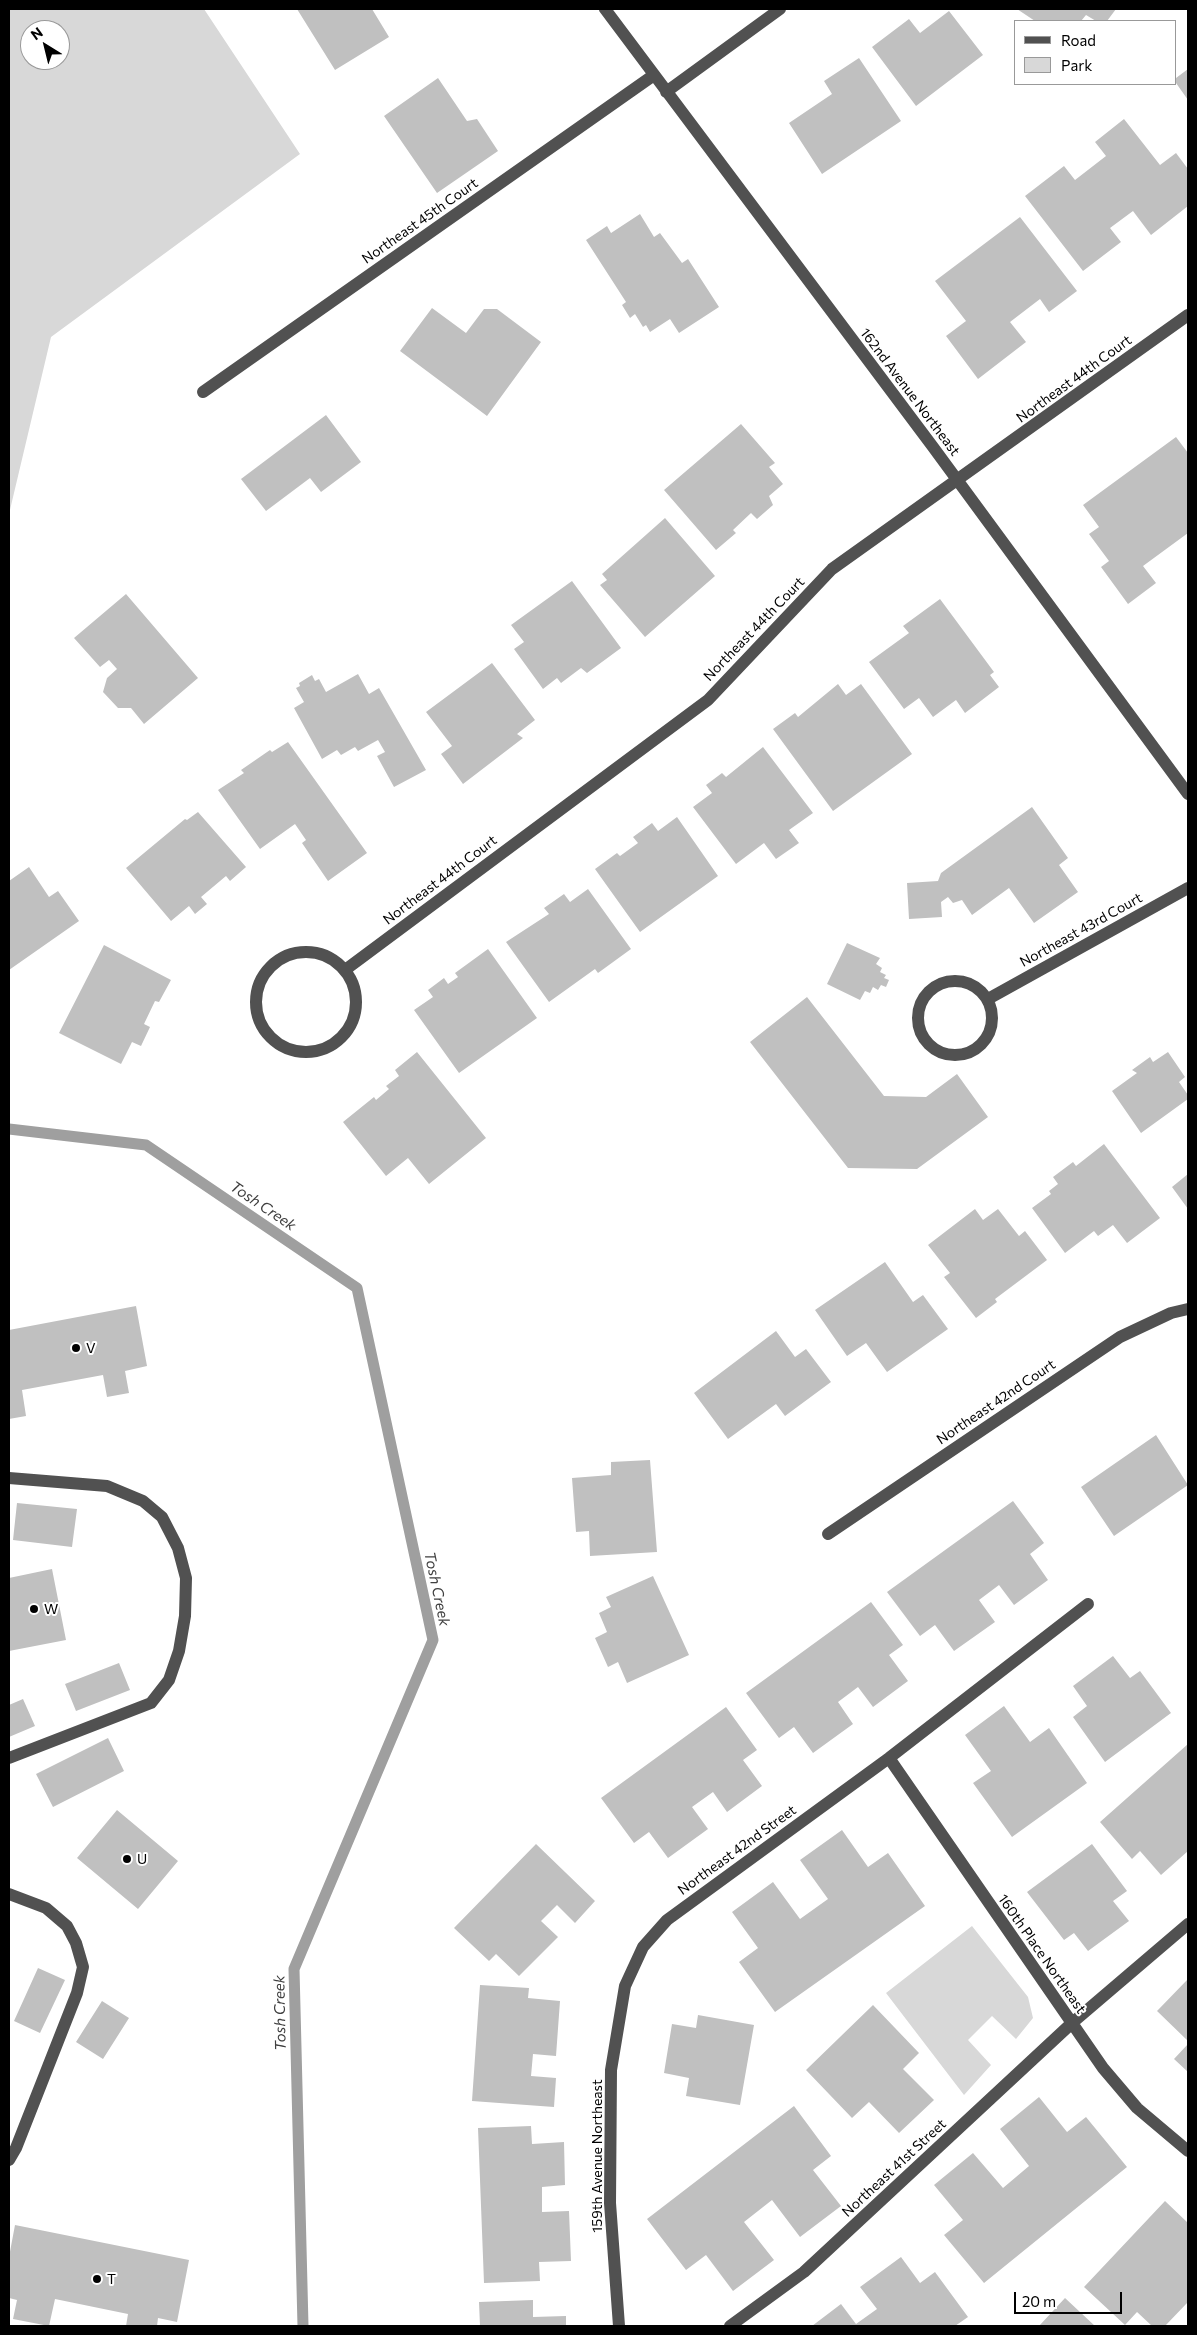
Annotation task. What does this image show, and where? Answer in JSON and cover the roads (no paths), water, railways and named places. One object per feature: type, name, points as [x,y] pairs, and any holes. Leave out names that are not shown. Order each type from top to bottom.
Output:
[{"type":"street","name":"162nd Avenue Northeast","points":[[605,9],[958,481],[1188,794]]},
{"type":"street","points":[[666,92],[780,9]]},
{"type":"street","name":"Northeast 45th Court","points":[[203,392],[654,75]]},
{"type":"street","name":"Northeast 44th Court","points":[[345,970],[708,700],[832,570],[1188,315]]},
{"type":"street","name":"Northeast 43rd Court","points":[[988,999],[1188,888]]},
{"type":"street","points":[[301,952],[319,953],[333,959],[345,970],[353,983],[356,998],[355,1014],[349,1028],[339,1040],[325,1048],[310,1052],[293,1050],[277,1042],[265,1031],[257,1015],[256,997],[260,981],[270,966],[285,956],[301,952]]},
{"type":"street","points":[[951,980],[965,982],[978,988],[988,999],[992,1013],[992,1027],[985,1041],[974,1050],[960,1055],[946,1054],[932,1048],[923,1037],[918,1022],[919,1008],[926,995],[937,985],[951,980]]},
{"type":"street","name":"Northeast 42nd Court","points":[[828,1534],[1120,1337],[1172,1313],[1188,1309]]},
{"type":"street","points":[[9,1478],[107,1486],[143,1501],[162,1517],[178,1548],[186,1578],[185,1616],[179,1651],[169,1680],[151,1703],[9,1758]]},
{"type":"street","points":[[889,1758],[1088,1604]]},
{"type":"street","name":"Northeast 42nd Street","points":[[625,1986],[643,1947],[667,1920],[889,1758]]},
{"type":"street","name":"160th Place Northeast","points":[[889,1758],[1103,2068],[1136,2108],[1188,2151]]},
{"type":"street","points":[[9,1894],[46,1908],[67,1926],[76,1943],[83,1968],[74,2002],[16,2148],[9,2160]]},
{"type":"street","name":"Northeast 41st Street","points":[[730,2326],[804,2272],[1072,2023],[1188,1924]]},
{"type":"street","name":"159th Avenue Northeast","points":[[619,2326],[610,2203],[611,2070],[625,1986]]},
{"type":"waterway","name":"Tosh Creek","points":[[9,1129],[146,1145],[357,1288],[433,1640],[294,1969],[303,2326]]},
{"type":"place","name":"V","points":[[76,1348]]},
{"type":"place","name":"W","points":[[34,1609]]},
{"type":"place","name":"U","points":[[127,1859]]},
{"type":"place","name":"T","points":[[97,2279]]}]
